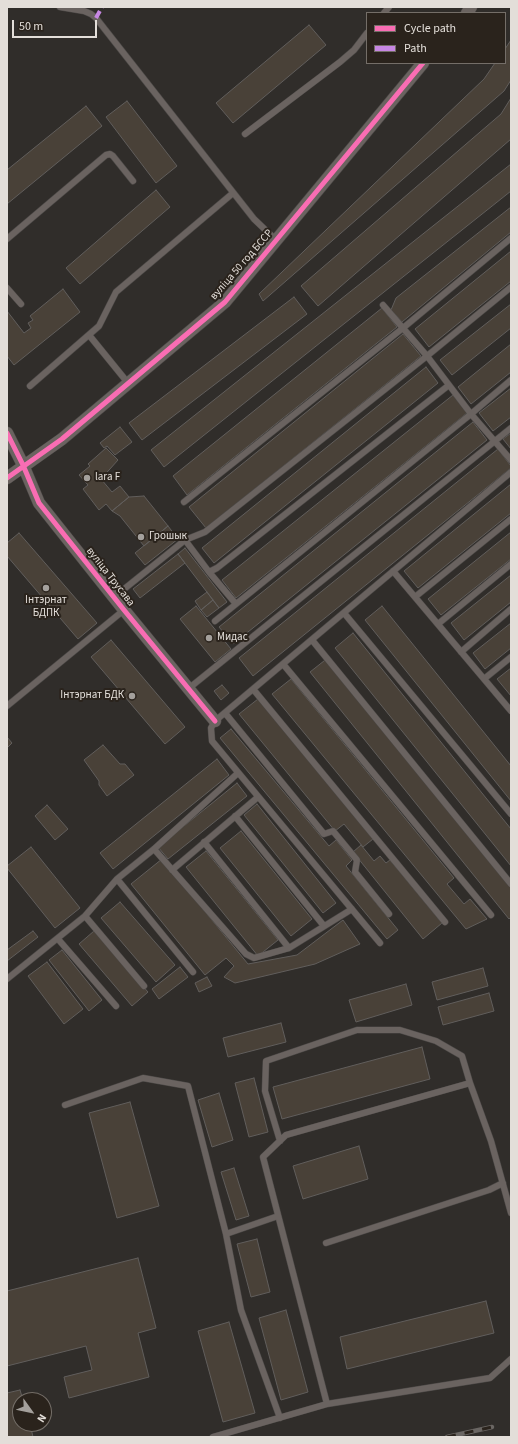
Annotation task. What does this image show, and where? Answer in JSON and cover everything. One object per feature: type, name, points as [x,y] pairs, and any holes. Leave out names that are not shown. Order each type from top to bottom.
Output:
[{"type":"street","name":"вуліца 50 год БССР","points":[[7,478],[23,465],[62,439],[225,302],[422,64]]},
{"type":"street","name":"вуліца Трусава","points":[[7,433],[23,465],[39,503],[113,598],[215,721]]},
{"type":"lane","points":[[60,7],[84,11],[96,18],[233,193],[254,219],[276,241]]},
{"type":"lane","points":[[245,134],[340,62],[354,50],[366,34]]},
{"type":"lane","points":[[7,239],[106,155],[110,154],[113,156],[134,181]]},
{"type":"lane","points":[[30,386],[99,326],[116,292],[233,193]]},
{"type":"lane","points":[[184,502],[403,328],[511,238]]},
{"type":"lane","points":[[113,598],[185,540],[205,532],[427,356],[511,287]]},
{"type":"lane","points":[[7,288],[21,304]]},
{"type":"lane","points":[[383,305],[427,356],[471,414],[511,460]]},
{"type":"lane","points":[[89,335],[128,383]]},
{"type":"lane","points":[[215,622],[511,380]]},
{"type":"lane","points":[[209,572],[217,568],[449,385]]},
{"type":"lane","points":[[188,689],[511,428]]},
{"type":"lane","points":[[380,943],[212,741],[212,728],[215,721],[511,472]]},
{"type":"lane","points":[[415,597],[511,519]]},
{"type":"lane","points":[[185,540],[236,604]]},
{"type":"lane","points":[[438,624],[511,564]]},
{"type":"lane","points":[[393,571],[484,679],[510,707]]},
{"type":"lane","points":[[461,652],[511,609]]},
{"type":"lane","points":[[7,706],[124,610]]},
{"type":"lane","points":[[344,613],[511,814]]},
{"type":"lane","points":[[312,640],[511,884]]},
{"type":"lane","points":[[484,679],[511,656]]},
{"type":"lane","points":[[283,664],[491,915]]},
{"type":"lane","points":[[253,689],[444,922]]},
{"type":"lane","points":[[225,713],[324,834],[333,831],[357,860],[355,872],[389,914]]},
{"type":"lane","points":[[7,979],[85,916],[117,879],[154,849],[238,773]]},
{"type":"lane","points":[[172,870],[258,797]]},
{"type":"lane","points":[[235,816],[324,926]]},
{"type":"lane","points":[[204,842],[289,948]]},
{"type":"lane","points":[[154,849],[246,954],[254,958],[289,948],[352,909]]},
{"type":"lane","points":[[117,879],[193,972]]},
{"type":"lane","points":[[85,916],[144,986]]},
{"type":"lane","points":[[58,939],[116,1006]]},
{"type":"lane","points":[[280,1141],[265,1091],[266,1061],[357,1030],[400,1030],[436,1041],[462,1056],[491,1141],[511,1213]]},
{"type":"lane","points":[[65,1105],[143,1078],[188,1086],[226,1234],[241,1310],[280,1418]]},
{"type":"lane","points":[[327,1404],[263,1157],[286,1135],[470,1083]]},
{"type":"lane","points":[[326,1243],[488,1190],[503,1183]]},
{"type":"lane","points":[[226,1234],[278,1216]]},
{"type":"lane","points":[[214,1437],[327,1404],[490,1378],[511,1359]]},
{"type":"building","points":[[309,25],[326,45],[233,123],[216,103]]},
{"type":"building","points":[[511,40],[511,80],[504,91],[263,301],[259,294],[484,79],[494,64],[506,64],[506,48]]},
{"type":"building","points":[[511,98],[511,139],[318,306],[301,286],[501,114]]},
{"type":"building","points":[[127,101],[177,166],[156,183],[106,117]]},
{"type":"building","points":[[86,106],[102,126],[7,204],[7,170]]},
{"type":"building","points":[[511,164],[511,191],[164,467],[151,450]]},
{"type":"building","points":[[156,190],[170,207],[80,284],[66,268]]},
{"type":"building","points":[[511,207],[511,232],[402,322],[391,310],[396,298]]},
{"type":"building","points":[[511,251],[511,281],[429,347],[415,329]]},
{"type":"building","points":[[63,289],[80,312],[14,365],[7,356],[7,311],[24,333],[31,328],[28,323],[33,320],[30,316]]},
{"type":"building","points":[[294,297],[307,314],[142,440],[129,423]]},
{"type":"building","points":[[511,304],[511,328],[452,375],[440,360]]},
{"type":"building","points":[[382,308],[397,327],[187,495],[173,476]]},
{"type":"building","points":[[403,334],[421,356],[206,528],[189,507]]},
{"type":"building","points":[[511,344],[511,372],[471,404],[458,387]]},
{"type":"building","points":[[426,367],[438,383],[214,563],[202,548]]},
{"type":"building","points":[[511,388],[511,417],[493,431],[479,413]]},
{"type":"building","points":[[453,395],[467,413],[236,598],[222,580]]},
{"type":"building","points":[[473,422],[487,440],[233,644],[219,627]]},
{"type":"building","points":[[120,427],[132,442],[115,455],[107,446],[104,448],[100,443]]},
{"type":"building","points":[[511,433],[511,449],[503,439]]},
{"type":"building","points":[[106,448],[118,460],[101,479],[112,492],[120,486],[129,497],[112,511],[106,504],[99,510],[83,489],[88,485],[79,475],[90,466],[88,464]]},
{"type":"building","points":[[498,449],[511,468],[253,676],[239,658]]},
{"type":"building","points":[[511,484],[511,513],[418,588],[404,571]]},
{"type":"building","points":[[144,496],[168,526],[144,546],[120,516],[112,511],[129,497]]},
{"type":"building","points":[[168,526],[178,539],[145,565],[135,553]]},
{"type":"building","points":[[511,532],[511,559],[441,615],[428,599]]},
{"type":"building","points":[[19,533],[97,623],[78,639],[7,556],[7,543]]},
{"type":"building","points":[[185,548],[227,602],[219,608],[178,554]]},
{"type":"building","points":[[178,554],[185,563],[140,598],[133,589]]},
{"type":"building","points":[[511,575],[511,602],[464,640],[451,623]]},
{"type":"building","points":[[207,592],[213,600],[201,610],[195,601]]},
{"type":"building","points":[[213,600],[219,608],[207,617],[201,610]]},
{"type":"building","points":[[196,606],[231,649],[215,662],[180,619]]},
{"type":"building","points":[[382,606],[511,766],[511,801],[365,620]]},
{"type":"building","points":[[511,623],[511,648],[485,669],[473,653]]},
{"type":"building","points":[[353,633],[511,829],[511,866],[335,648]]},
{"type":"building","points":[[111,640],[185,727],[165,744],[91,657]]},
{"type":"building","points":[[329,657],[511,883],[511,917],[509,919],[310,672]]},
{"type":"building","points":[[511,668],[511,696],[497,679]]},
{"type":"building","points":[[291,679],[454,878],[447,884],[464,904],[470,899],[487,919],[466,929],[272,694]]},
{"type":"building","points":[[222,685],[229,693],[221,700],[214,691]]},
{"type":"building","points":[[258,699],[373,839],[363,847],[344,824],[335,831],[239,714]]},
{"type":"building","points":[[231,729],[329,846],[336,840],[352,860],[346,866],[398,930],[387,939],[220,738]]},
{"type":"building","points":[[7,737],[12,743],[7,748]]},
{"type":"building","points":[[103,745],[120,764],[125,764],[134,775],[107,796],[99,785],[99,781],[84,760]]},
{"type":"building","points":[[217,759],[229,775],[113,869],[100,853]]},
{"type":"building","points":[[237,783],[247,796],[168,859],[158,847]]},
{"type":"building","points":[[257,804],[336,903],[323,913],[244,815]]},
{"type":"building","points":[[47,805],[68,829],[55,840],[35,816]]},
{"type":"building","points":[[241,831],[312,919],[291,936],[220,848]]},
{"type":"building","points":[[361,845],[374,861],[380,856],[386,863],[390,860],[442,923],[423,939],[353,852]]},
{"type":"building","points":[[31,847],[80,908],[55,928],[7,868],[7,866]]},
{"type":"building","points":[[206,851],[278,940],[258,956],[186,867]]},
{"type":"building","points":[[162,859],[248,964],[297,955],[343,920],[360,944],[315,964],[235,983],[224,977],[234,966],[226,958],[205,975],[131,884]]},
{"type":"building","points":[[120,902],[175,965],[156,982],[101,918]]},
{"type":"building","points":[[33,931],[38,937],[7,961],[7,950]]},
{"type":"building","points":[[94,931],[148,992],[132,1006],[79,944]]},
{"type":"building","points":[[62,950],[102,1000],[89,1011],[49,960]]},
{"type":"building","points":[[47,962],[83,1009],[64,1024],[28,976]]},
{"type":"building","points":[[180,967],[188,977],[159,999],[152,989]]},
{"type":"building","points":[[483,968],[488,986],[437,1000],[432,982]]},
{"type":"building","points":[[207,977],[212,986],[199,992],[195,983]]},
{"type":"building","points":[[406,984],[412,1005],[356,1022],[349,1000]]},
{"type":"building","points":[[489,993],[494,1011],[443,1025],[438,1007]]},
{"type":"building","points":[[281,1023],[286,1042],[228,1057],[223,1038]]},
{"type":"building","points":[[422,1047],[430,1079],[282,1119],[273,1087]]},
{"type":"building","points":[[254,1078],[268,1132],[249,1137],[235,1083]]},
{"type":"building","points":[[219,1093],[233,1140],[212,1147],[198,1100]]},
{"type":"building","points":[[130,1102],[159,1206],[117,1218],[89,1113]]},
{"type":"building","points":[[359,1146],[368,1179],[303,1199],[293,1166]]},
{"type":"building","points":[[234,1168],[249,1216],[236,1220],[221,1172]]},
{"type":"building","points":[[257,1239],[270,1292],[251,1297],[237,1244]]},
{"type":"building","points":[[138,1258],[156,1328],[138,1333],[149,1377],[69,1398],[64,1377],[92,1370],[86,1346],[7,1366],[7,1291]]},
{"type":"building","points":[[486,1301],[494,1333],[347,1369],[340,1337]]},
{"type":"building","points":[[286,1310],[308,1392],[281,1400],[259,1318]]},
{"type":"building","points":[[229,1322],[255,1413],[223,1422],[198,1331]]},
{"type":"building","points":[[20,1390],[21,1392],[12,1392],[12,1432],[32,1432],[33,1437],[7,1437],[7,1393]]},
{"type":"railway","points":[[447,1437],[492,1427]]},
{"type":"marked path","points":[[96,18],[102,7]]},
{"type":"cycle path","points":[[7,478],[62,439],[225,302],[422,64]]},
{"type":"cycle path","points":[[7,433],[23,465],[39,503],[215,721]]},
{"type":"place","name":"lara F","points":[[87,478]]},
{"type":"place","name":"Грошык","points":[[141,537]]},
{"type":"place","name":"Інтэрнат БДПК","points":[[46,588]]},
{"type":"place","name":"Мидас","points":[[209,638]]},
{"type":"place","name":"Інтэрнат БДК","points":[[132,696]]}]
